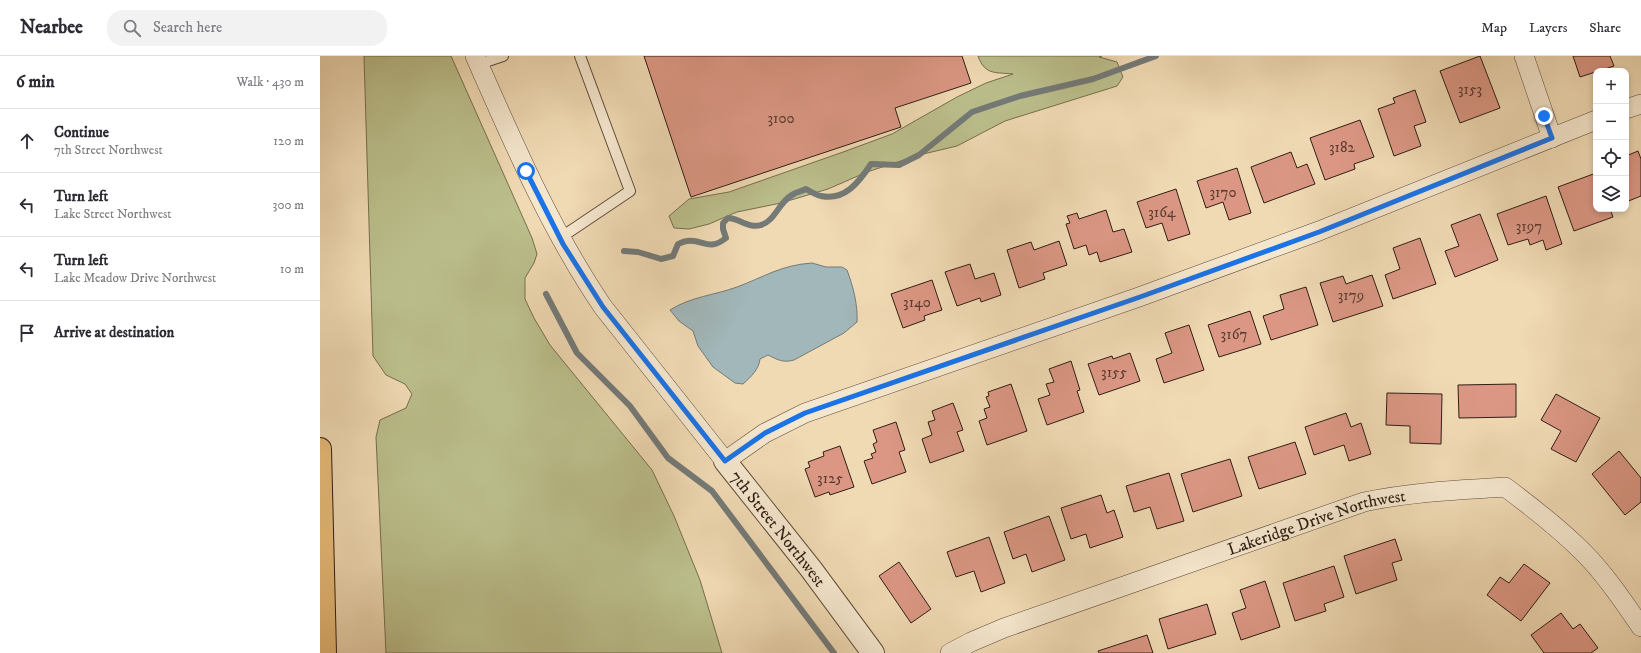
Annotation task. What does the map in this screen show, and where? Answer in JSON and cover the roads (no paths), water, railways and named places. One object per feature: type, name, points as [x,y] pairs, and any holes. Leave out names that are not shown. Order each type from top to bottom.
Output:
[{"type":"highway","points":[[320,449],[325,653]]},
{"type":"street","points":[[1524,56],[1552,138]]},
{"type":"street","name":"7th Street Northwest","points":[[477,60],[526,171],[560,238],[603,307],[811,569],[873,653]]},
{"type":"street","points":[[1629,108],[1641,104]]},
{"type":"street","points":[[725,461],[765,433],[805,413],[1140,297],[1319,232],[1593,121]]},
{"type":"street","name":"Lakeridge Drive Northwest","points":[[950,653],[1004,628],[1364,502],[1422,493],[1505,487],[1542,514],[1583,551],[1597,567],[1641,627]]},
{"type":"lane","points":[[477,60],[502,56]]},
{"type":"lane","points":[[560,238],[630,191],[580,56]]},
{"type":"water","points":[[812,263],[826,267],[842,267],[847,270],[855,296],[857,322],[844,333],[794,360],[781,360],[768,355],[760,359],[752,376],[743,384],[735,383],[713,367],[698,346],[693,331],[679,321],[670,310],[694,299],[729,290],[791,266]]},
{"type":"waterway","points":[[624,251],[638,252],[661,259],[673,256],[678,244],[685,241],[693,241],[710,245],[715,244],[726,238],[723,223],[728,218],[732,218],[748,225],[757,226],[770,220],[784,202],[797,192],[806,189],[819,196],[830,197],[844,193],[862,177],[871,164],[899,165],[919,155],[972,112],[1020,96],[1093,79],[1156,56]]},
{"type":"waterway","points":[[546,294],[577,353],[630,406],[668,458],[712,491],[834,653]]}]
